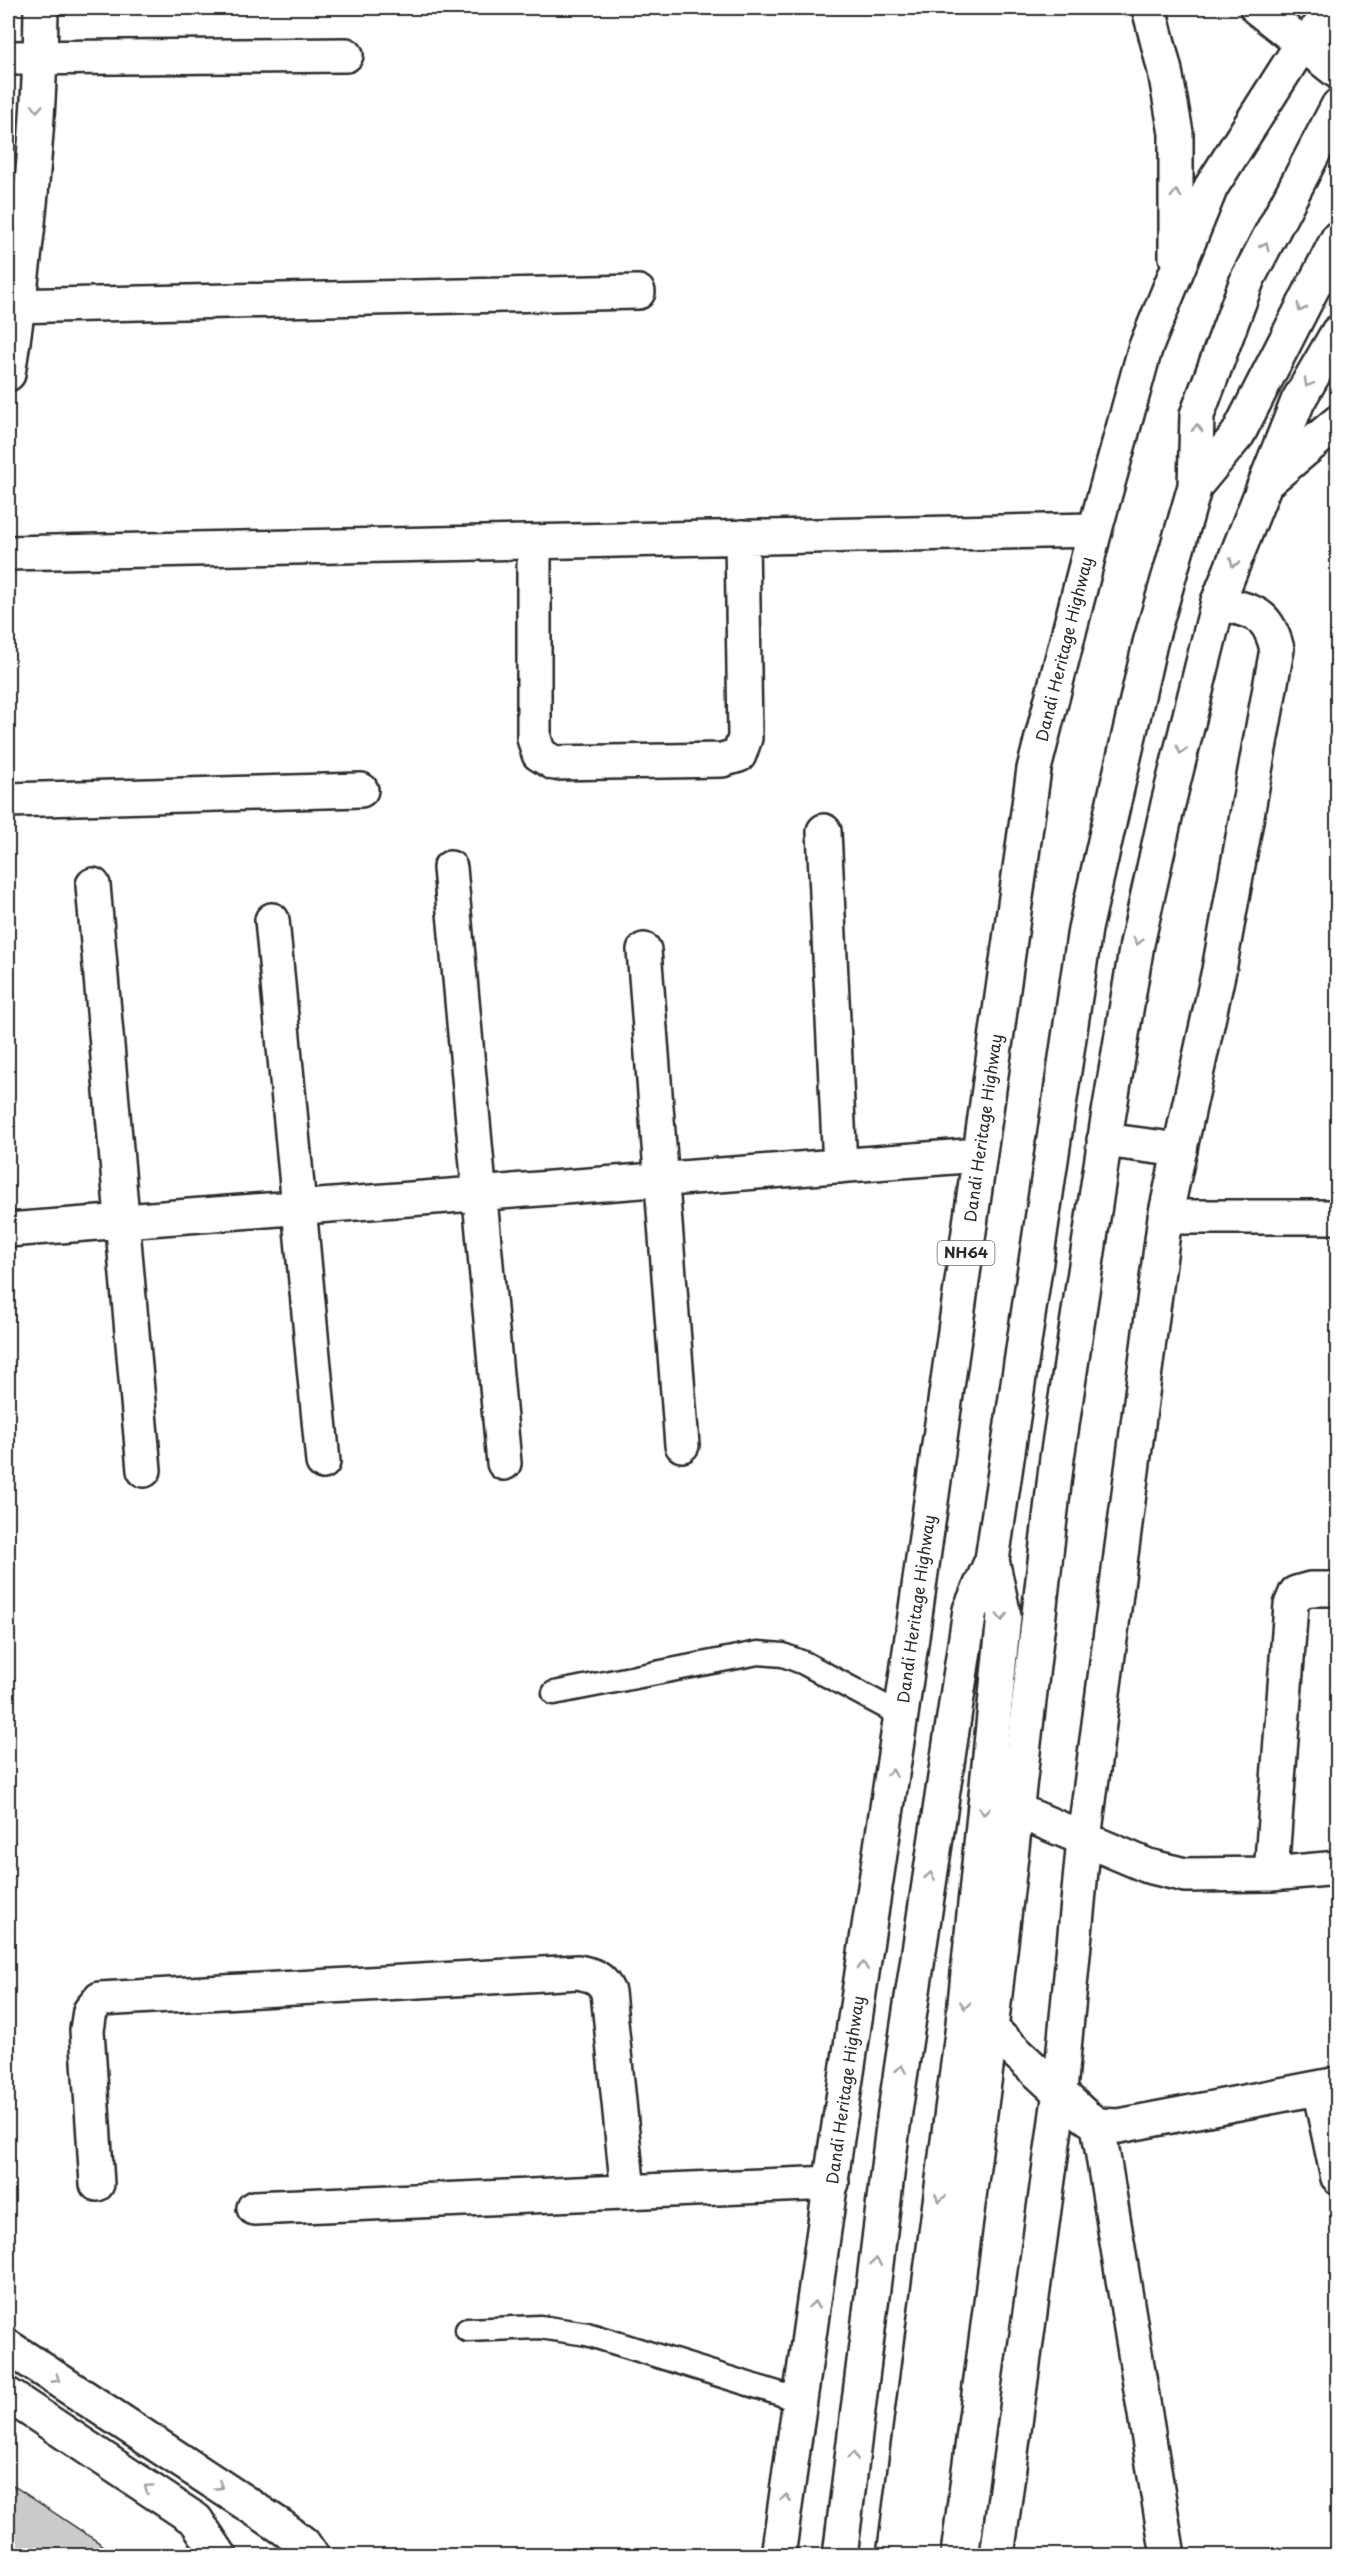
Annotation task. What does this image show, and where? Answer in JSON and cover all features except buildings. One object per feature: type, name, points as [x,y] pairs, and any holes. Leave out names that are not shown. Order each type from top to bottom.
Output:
[{"type":"main road","points":[[8,374],[13,306],[27,237],[40,58],[41,8]]},
{"type":"main road","points":[[1149,8],[1172,104],[1176,133],[1176,274]]},
{"type":"main road","points":[[1257,8],[1338,72]]},
{"type":"main road","name":"Dandi Heritage Highway","points":[[778,2556],[901,1715],[1034,769],[1095,530],[1145,349],[1211,187],[1302,44],[1338,10]]},
{"type":"main road","points":[[8,58],[346,55]]},
{"type":"main road","points":[[840,2556],[894,2118],[970,1610],[992,1560],[1085,929],[1150,643],[1196,486],[1197,415],[1248,278],[1338,106]]},
{"type":"main road","points":[[1196,486],[1238,434],[1338,238]]},
{"type":"main road","points":[[13,306],[638,292]]},
{"type":"main road","points":[[922,2556],[991,2029],[1057,1458],[1104,1140],[1137,945],[1168,804],[1218,602],[1298,401],[1338,332]]},
{"type":"main road","points":[[1265,483],[1338,422]]},
{"type":"main road","points":[[8,553],[1095,530]]},
{"type":"main road","points":[[534,542],[534,738],[539,754],[554,763],[722,760],[739,756],[745,738],[742,537]]},
{"type":"main road","points":[[997,2556],[1060,2091],[1084,1839],[1165,1217],[1219,970],[1277,649],[1271,628],[1258,614],[1218,602]]},
{"type":"main road","points":[[8,800],[361,790]]},
{"type":"main road","points":[[824,831],[840,1166]]},
{"type":"main road","points":[[450,868],[504,1463]]},
{"type":"main road","points":[[93,885],[144,1470]]},
{"type":"main road","points":[[272,920],[323,1462]]},
{"type":"main road","points":[[644,950],[682,1445]]},
{"type":"main road","points":[[1104,1140],[1180,1150]]},
{"type":"main road","points":[[8,1230],[979,1155]]},
{"type":"main road","points":[[1165,1217],[1338,1217]]},
{"type":"main road","points":[[894,2556],[962,2033],[1004,1616],[992,1560]]},
{"type":"main road","points":[[1271,1874],[1291,1605],[1296,1593],[1310,1589],[1338,1589]]},
{"type":"main road","points":[[1016,1810],[1148,1866],[1185,1875],[1271,1874],[1338,1868]]},
{"type":"main road","points":[[97,2184],[87,2030],[90,2011],[100,1999],[121,1996],[578,1972],[593,1975],[603,1981],[608,1992],[628,2192]]},
{"type":"main road","points":[[991,2029],[1085,2116],[1098,2125],[1119,2126],[1328,2086],[1338,2178]]},
{"type":"main road","points":[[1098,2125],[1168,2556]]},
{"type":"main road","points":[[254,2208],[832,2183]]},
{"type":"main road","points":[[8,2347],[282,2527],[303,2543],[312,2556]]},
{"type":"main road","points":[[8,2395],[196,2520],[220,2556]]},
{"type":"lane","points":[[554,1692],[758,1653],[783,1654],[901,1715]]},
{"type":"lane","points":[[467,2330],[540,2327],[587,2334],[800,2400]]}]
